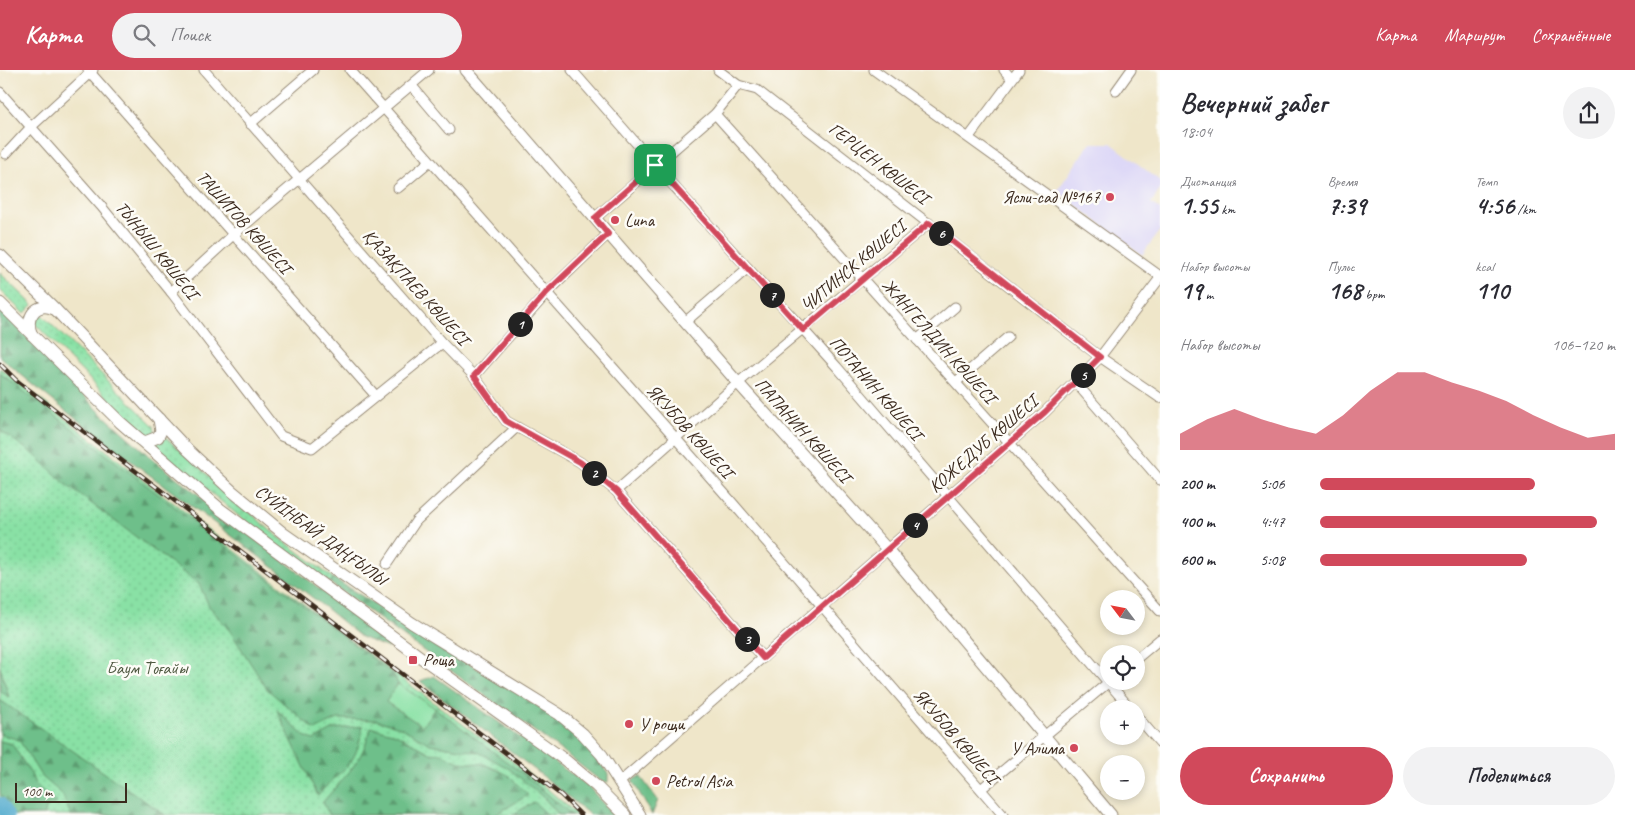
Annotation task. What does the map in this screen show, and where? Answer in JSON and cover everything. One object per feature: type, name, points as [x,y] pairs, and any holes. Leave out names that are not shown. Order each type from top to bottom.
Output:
[{"type":"main road","name":"ПАПАНИН КӨШЕСІ","points":[[466,70],[738,383],[887,549],[1111,815]]},
{"type":"main road","name":"СҮЙІНБАЙ ДАҢҒЫЛЫ","points":[[0,256],[56,310],[188,450],[232,492],[284,533],[412,623],[559,714],[602,755],[621,782],[640,815]]},
{"type":"main road","points":[[0,303],[139,439],[220,509],[426,662],[565,760],[596,786],[625,815]]},
{"type":"main road","points":[[32,335],[28,327],[28,319],[33,312],[40,307],[56,310]]},
{"type":"main road","points":[[139,439],[152,441],[158,437],[162,431],[159,418]]},
{"type":"street","name":"ҚАЗАҚПАЕВ КӨШЕСІ","points":[[204,70],[442,343],[474,376],[506,421],[580,462],[616,491],[763,658]]},
{"type":"street","points":[[250,124],[313,70]]},
{"type":"street","name":"ЯКУБОВ КӨШЕСІ","points":[[350,70],[547,292],[1003,815]]},
{"type":"street","points":[[171,292],[233,235],[386,109],[430,70]]},
{"type":"street","name":"ПОТАНИН КӨШЕСІ","points":[[572,70],[803,330],[1100,671]]},
{"type":"street","name":"ГЕРЦЕН КӨШЕСІ","points":[[718,70],[738,85],[757,90],[1100,357],[1160,398]]},
{"type":"street","points":[[874,70],[969,136],[1160,277]]},
{"type":"street","points":[[1004,70],[1011,78]]},
{"type":"street","points":[[969,136],[1011,78],[1019,70]]},
{"type":"street","points":[[1116,91],[1131,70]]},
{"type":"street","points":[[6,154],[30,127],[91,71]]},
{"type":"street","name":"ТАШИТОВ КӨШЕСІ","points":[[91,71],[376,396]]},
{"type":"street","points":[[595,218],[715,114],[738,85]]},
{"type":"street","points":[[412,86],[448,130]]},
{"type":"street","name":"ТЫНЫШ КӨШЕСІ","points":[[0,92],[101,206],[171,292],[281,436],[312,448],[376,396]]},
{"type":"street","name":"ЖАНГЕЛДИН КӨШЕСІ","points":[[715,114],[1160,612]]},
{"type":"street","points":[[398,188],[430,161]]},
{"type":"street","name":"ЧИТИНСК КӨШЕСІ","points":[[616,491],[738,383],[929,223]]},
{"type":"street","points":[[474,376],[547,292],[608,234]]},
{"type":"street","points":[[685,322],[748,268]]},
{"type":"street","name":"КОЖЕДУБ КӨШЕСІ","points":[[621,782],[823,608],[887,549],[1076,383],[1100,357],[1160,277]]},
{"type":"street","points":[[917,340],[955,306]]},
{"type":"street","points":[[956,382],[1008,337]]},
{"type":"street","points":[[376,396],[442,343]]},
{"type":"street","points":[[1076,383],[1160,480]]},
{"type":"street","points":[[387,564],[416,521],[517,427]]},
{"type":"street","points":[[1145,652],[1160,639]]},
{"type":"street","points":[[981,789],[1101,690]]},
{"type":"street","name":"ПОТАНИН КӨШЕСІ","points":[[1116,690],[1124,700]]},
{"type":"street","points":[[1145,726],[1160,743]]},
{"type":"shaded area","name":"Ясли-сад №167","points":[[1090,143],[1111,143],[1160,181],[1160,190],[1151,203],[1160,210],[1160,230],[1142,255],[1057,191]]},
{"type":"green space","points":[[0,273],[33,305],[24,314],[0,290]]},
{"type":"green space","points":[[0,310],[102,414],[155,461],[391,644],[388,648],[361,637],[317,601],[88,429],[0,357]]},
{"type":"green space","points":[[40,313],[154,426],[155,432],[152,437],[145,435],[34,323],[34,316]]},
{"type":"green space","name":"Баум Тоғайы","points":[[0,368],[345,636],[532,776],[578,815],[0,815]]},
{"type":"green space","points":[[0,373],[394,675],[398,684],[386,702],[422,726],[435,708],[530,779],[572,815],[559,815],[544,798],[508,768],[478,752],[430,744],[400,727],[376,720],[338,719],[315,730],[267,689],[230,631],[209,606],[199,584],[68,486],[36,456],[0,430]]},
{"type":"green space","points":[[165,437],[271,531],[333,578],[330,583],[262,535],[154,446]]},
{"type":"green space","points":[[333,578],[563,722],[595,755],[608,774],[608,782],[602,782],[330,583]]},
{"type":"green space","points":[[0,667],[9,697],[0,691]]},
{"type":"green space","points":[[434,676],[588,786],[613,815],[590,815],[420,681]]},
{"type":"green space","points":[[398,684],[435,708],[422,726],[386,702]]},
{"type":"green space","points":[[0,700],[165,815],[71,815],[62,794],[41,776],[19,740],[0,734]]},
{"type":"green space","points":[[277,710],[304,736],[314,740],[334,729],[363,726],[352,760],[318,796]]},
{"type":"green space","points":[[371,727],[396,734],[432,754],[440,753],[459,762],[484,764],[508,775],[528,795],[495,815],[329,815],[323,802],[358,760]]},
{"type":"green space","points":[[0,741],[12,744],[31,774],[35,784],[57,803],[47,806],[44,815],[14,815],[0,793]]},
{"type":"green space","points":[[640,776],[658,800],[652,815],[632,780]]},
{"type":"green space","points":[[534,802],[548,815],[512,815]]},
{"type":"waterway","points":[[0,804],[7,815]]},
{"type":"railway","points":[[0,364],[16,380],[561,795],[581,815]]},
{"type":"place","name":"Ясли-сад №167","points":[[1110,197]]},
{"type":"place","name":"Luna","points":[[615,220]]},
{"type":"place","name":"Роща","points":[[413,660]]},
{"type":"place","name":"У рощи","points":[[629,724]]},
{"type":"place","name":"У Алима","points":[[1074,748]]},
{"type":"place","name":"Petrol Asia","points":[[656,781]]},
{"type":"route","points":[[655,165],[803,330],[929,223],[1100,357],[1045,412],[887,549],[823,608],[763,658],[616,491],[580,462],[506,421],[474,376],[547,292],[608,234],[595,218],[655,165]]}]
